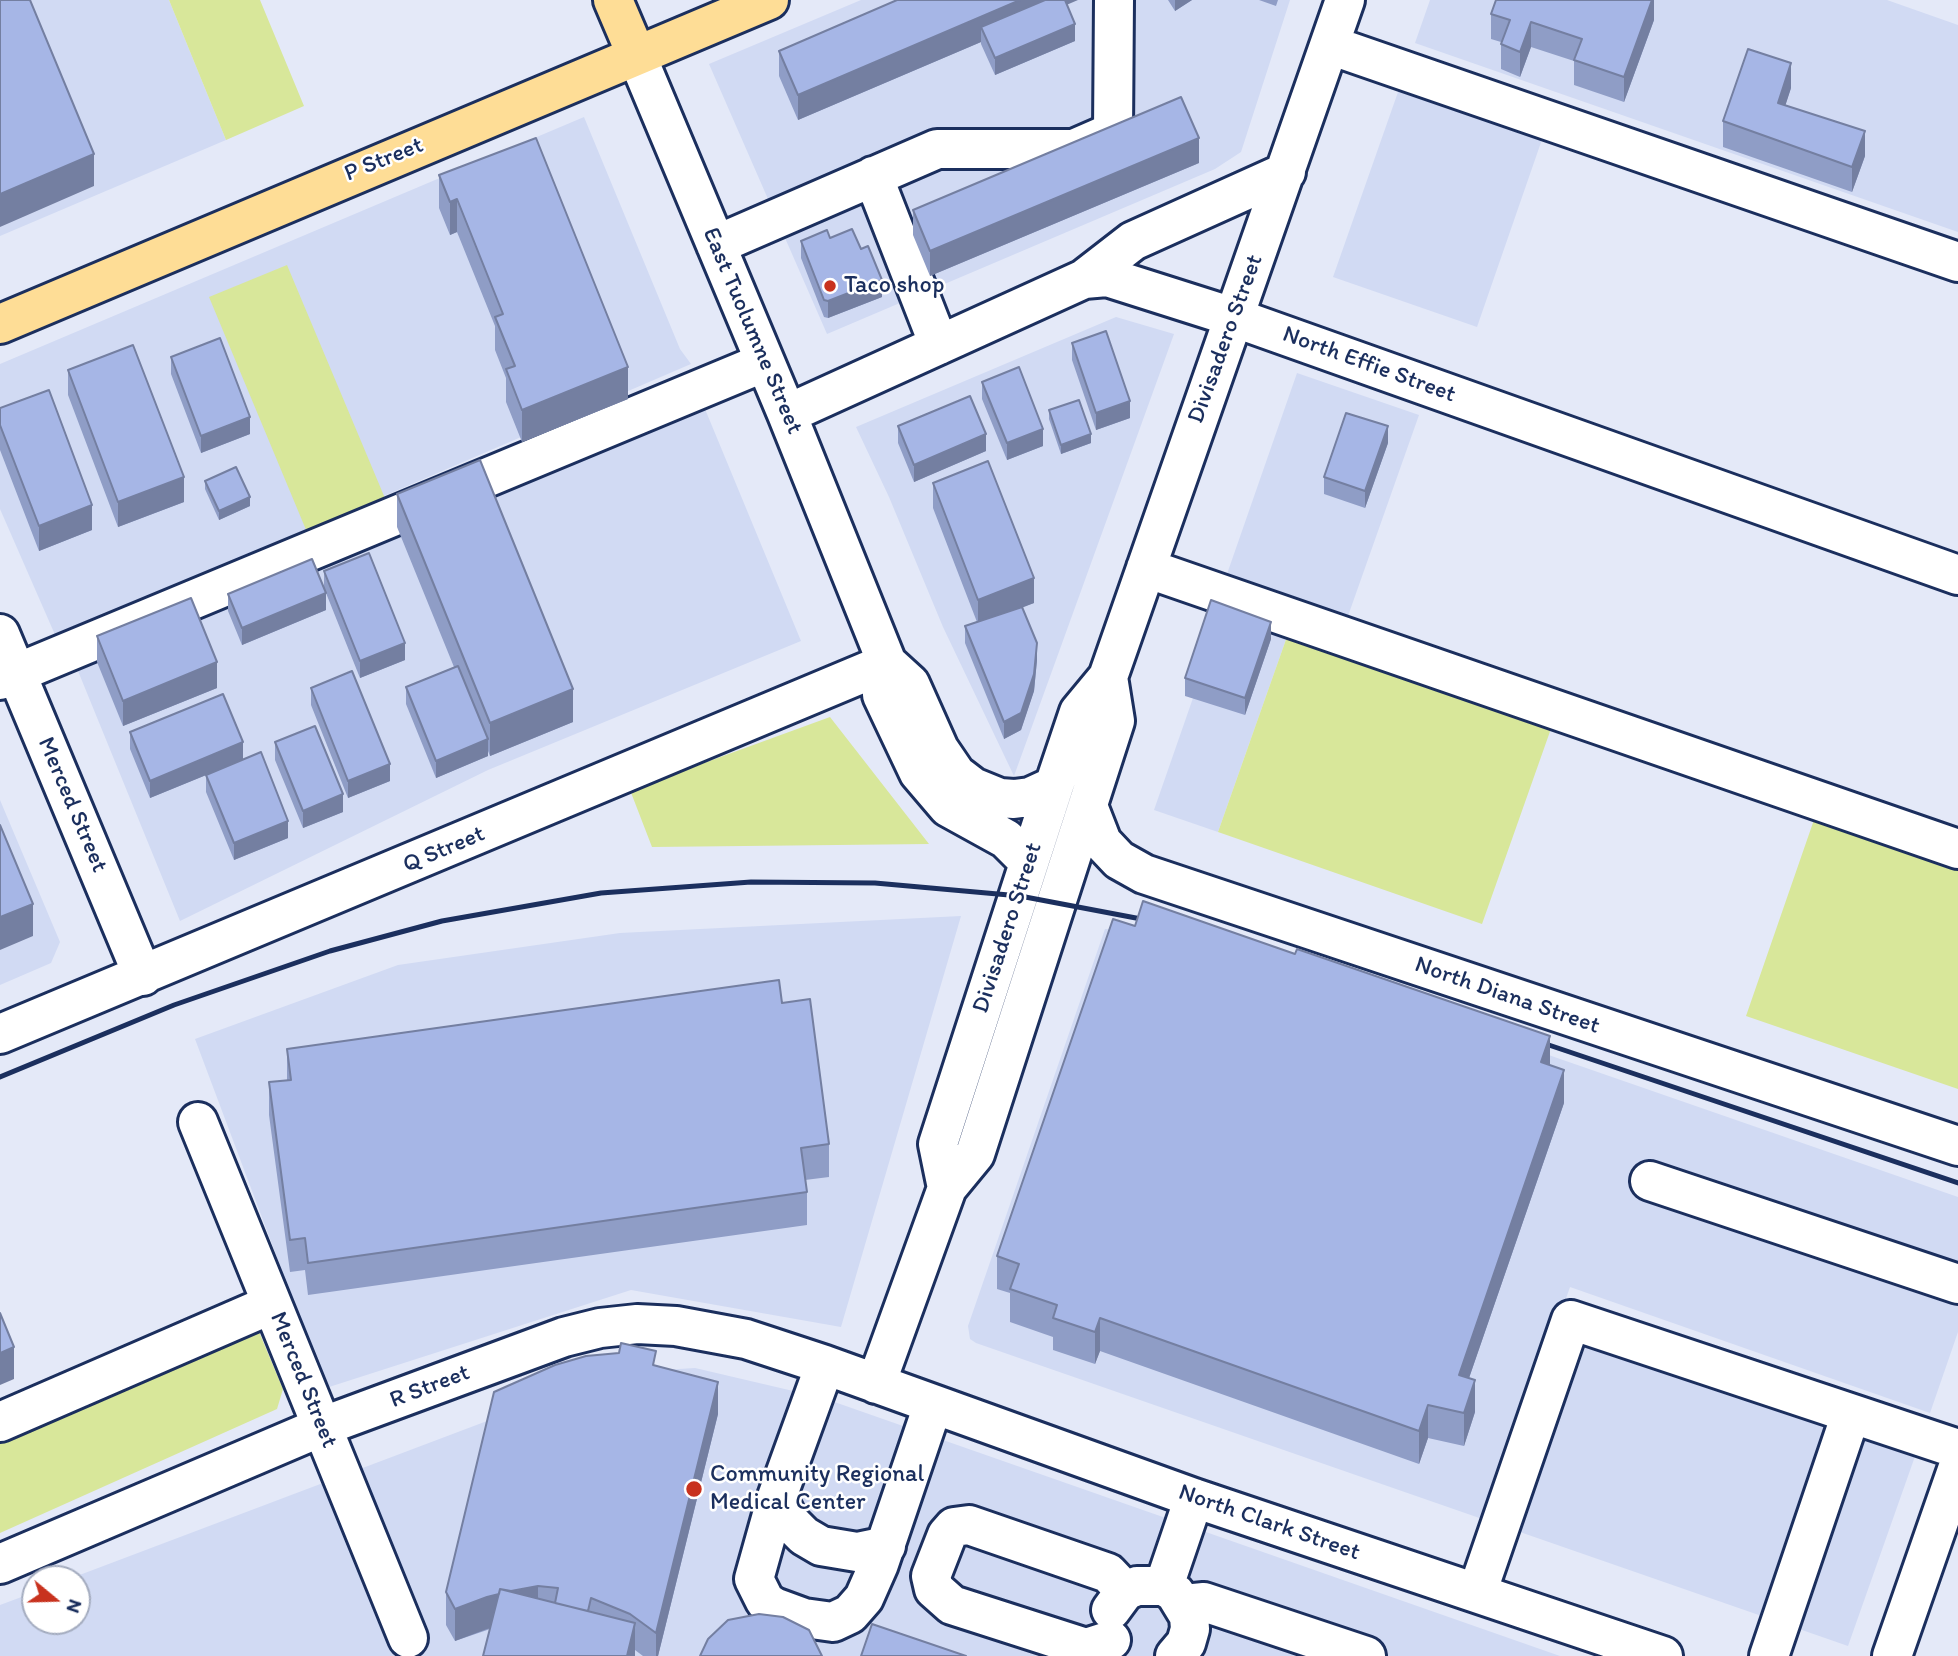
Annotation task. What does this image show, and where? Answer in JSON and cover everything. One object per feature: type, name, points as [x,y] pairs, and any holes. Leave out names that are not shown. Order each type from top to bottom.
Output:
[{"type":"main road","name":"East Tuolumne Street","points":[[613,0],[636,54]]},
{"type":"main road","name":"P Street","points":[[0,324],[769,0]]},
{"type":"street","points":[[716,245],[937,149],[1074,149],[1113,132],[1114,0]]},
{"type":"street","name":"Divisadero Street","points":[[947,1188],[937,1144],[1054,786],[1079,712],[1108,677],[1345,0]]},
{"type":"street","points":[[1330,46],[1958,262]]},
{"type":"street","name":"East Tuolumne Street","points":[[636,54],[787,414],[887,663],[910,684],[939,749],[957,774],[973,787],[1000,798],[1014,799],[1030,797],[1054,786]]},
{"type":"street","points":[[1084,279],[1133,241],[1286,172]]},
{"type":"street","points":[[873,176],[939,345]]},
{"type":"street","name":"North Effie Street","points":[[787,414],[1084,279],[1107,277],[1233,317],[1958,575]]},
{"type":"street","points":[[8,676],[765,362]]},
{"type":"street","points":[[1146,568],[1958,849]]},
{"type":"street","name":"Merced Street","points":[[0,634],[8,676],[143,976]]},
{"type":"street","name":"East Tuolumne Street","points":[[887,663],[882,695],[919,773],[948,807],[1006,839],[1029,863]]},
{"type":"street","name":"Q Street","points":[[0,1034],[887,663]]},
{"type":"street","name":"Divisadero Street","points":[[876,1384],[947,1188],[975,1154],[1115,722],[1108,677]]},
{"type":"street","name":"North Diana Street","points":[[1088,806],[1102,842],[1119,860],[1144,874],[1958,1146]]},
{"type":"street","name":"Merced Street","points":[[198,1122],[408,1638]]},
{"type":"street","points":[[1650,1181],[1958,1284]]},
{"type":"street","points":[[0,1422],[272,1304]]},
{"type":"street","points":[[1477,1593],[1571,1320],[1958,1449]]},
{"type":"street","name":"R Street","points":[[0,1563],[321,1427],[564,1337],[600,1328],[637,1324],[676,1326],[746,1339],[876,1384]]},
{"type":"street","points":[[825,1365],[777,1497],[754,1579],[765,1601],[774,1607],[804,1618],[833,1622],[850,1614],[864,1598],[886,1546],[933,1405]]},
{"type":"street","name":"North Clark Street","points":[[876,1384],[1194,1498],[1663,1656]]},
{"type":"street","points":[[1769,1656],[1851,1415]]},
{"type":"street","points":[[1892,1656],[1958,1467]]},
{"type":"street","points":[[777,1497],[789,1521],[804,1536],[821,1546],[857,1552],[886,1546]]},
{"type":"street","points":[[1175,1656],[1186,1643],[1190,1629],[1174,1595],[1194,1498]]},
{"type":"street","points":[[1125,1591],[1108,1573],[969,1525],[954,1527],[947,1535],[932,1576],[934,1589],[952,1605],[1086,1648],[1117,1648],[1108,1626],[1110,1613],[1125,1591],[1150,1584],[1174,1595],[1204,1602],[1366,1656]]},
{"type":"shaded area","points":[[0,0],[169,0],[226,140],[0,236]]},
{"type":"shaded area","points":[[861,0],[1290,0],[1241,152],[1215,169],[827,334],[709,64]]},
{"type":"shaded area","points":[[1430,0],[1887,0],[1958,25],[1958,232],[1415,43]]},
{"type":"shaded area","points":[[1404,75],[1547,125],[1477,327],[1333,277]]},
{"type":"shaded area","points":[[584,117],[680,349],[691,364],[56,637],[0,509],[0,364]]},
{"type":"shaded area","points":[[1116,317],[1174,334],[1014,776],[943,627],[889,497],[856,427]]},
{"type":"shaded area","points":[[1297,373],[1419,415],[1348,616],[1227,574]]},
{"type":"shaded area","points":[[693,380],[801,641],[488,770],[180,921],[67,644]]},
{"type":"shaded area","points":[[1224,609],[1289,631],[1218,832],[1154,810]]},
{"type":"shaded area","points":[[0,800],[60,942],[51,963],[0,985]]},
{"type":"shaded area","points":[[961,916],[841,1327],[631,1290],[326,1388],[195,1039],[398,965],[620,933]]},
{"type":"shaded area","points":[[1105,929],[1194,932],[1958,1197],[1958,1332],[1930,1413],[1570,1287],[1488,1521],[976,1343],[970,1339],[968,1326]]},
{"type":"shaded area","points":[[1607,1336],[1919,1445],[1848,1646],[1520,1532],[1585,1347]]},
{"type":"shaded area","name":"Community Regional Medical Center","points":[[695,1368],[823,1398],[1560,1656],[0,1656],[0,1605],[21,1597],[21,1635],[91,1635],[91,1571],[614,1373]]},
{"type":"green space","points":[[169,0],[260,0],[304,106],[226,140]]},
{"type":"green space","points":[[287,265],[387,503],[309,537],[209,297]]},
{"type":"green space","points":[[1289,631],[1553,723],[1482,924],[1218,832]]},
{"type":"green space","points":[[830,717],[929,844],[652,847],[630,790]]},
{"type":"green space","points":[[1816,814],[1958,863],[1958,1089],[1746,1016]]},
{"type":"green space","points":[[246,1301],[283,1389],[277,1409],[0,1533],[0,1404]]},
{"type":"building","points":[[0,0],[30,0],[94,154],[0,194]]},
{"type":"building","points":[[897,0],[1020,0],[798,95],[779,51]]},
{"type":"building","points":[[1045,0],[1065,0],[1075,24],[995,58],[981,27]]},
{"type":"building","points":[[1496,0],[1652,0],[1624,77],[1574,60],[1582,39],[1531,22],[1520,52],[1501,44],[1510,20],[1491,14]]},
{"type":"building","points":[[1748,49],[1791,63],[1778,103],[1865,131],[1852,167],[1723,121]]},
{"type":"building","points":[[1181,97],[1199,138],[930,251],[913,210]]},
{"type":"building","points":[[536,138],[628,367],[522,410],[506,369],[515,366],[495,317],[503,314],[457,199],[450,202],[439,175]]},
{"type":"building","points":[[852,229],[861,249],[868,246],[882,280],[828,301],[824,300],[801,241],[827,230],[830,238]]},
{"type":"building","points":[[1106,331],[1130,401],[1096,413],[1072,343]]},
{"type":"building","points":[[220,338],[250,417],[201,436],[171,357]]},
{"type":"building","points":[[133,345],[184,477],[118,502],[68,370]]},
{"type":"building","points":[[1019,367],[1043,429],[1007,443],[982,382]]},
{"type":"building","points":[[49,390],[92,505],[39,526],[0,425],[0,408]]},
{"type":"building","points":[[970,396],[986,434],[914,465],[898,426]]},
{"type":"building","points":[[1079,400],[1091,434],[1061,445],[1049,410]]},
{"type":"building","points":[[1346,413],[1388,426],[1365,491],[1324,477]]},
{"type":"building","points":[[480,460],[573,689],[490,723],[397,494]]},
{"type":"building","points":[[988,461],[1034,578],[978,600],[933,483]]},
{"type":"building","points":[[236,467],[250,497],[219,511],[205,481]]},
{"type":"building","points":[[369,553],[405,643],[360,661],[324,571]]},
{"type":"building","points":[[312,559],[326,593],[242,628],[228,594]]},
{"type":"building","points":[[191,598],[217,662],[123,701],[97,636]]},
{"type":"building","points":[[1211,600],[1271,622],[1245,698],[1185,678]]},
{"type":"building","points":[[1022,607],[1037,643],[1034,674],[1021,713],[1004,722],[965,626]]},
{"type":"building","points":[[458,666],[488,739],[436,761],[406,687]]},
{"type":"building","points":[[352,671],[390,764],[348,781],[311,688]]},
{"type":"building","points":[[223,694],[243,742],[150,781],[130,732]]},
{"type":"building","points":[[315,726],[343,794],[303,811],[275,742]]},
{"type":"building","points":[[261,752],[288,821],[234,843],[206,775]]},
{"type":"building","points":[[0,825],[33,904],[0,917]]},
{"type":"building","points":[[1143,901],[1295,954],[1297,949],[1550,1036],[1541,1062],[1564,1070],[1459,1375],[1475,1380],[1464,1413],[1428,1405],[1419,1431],[1100,1318],[1095,1332],[1053,1318],[1057,1305],[1010,1289],[1019,1264],[997,1256],[1113,919],[1135,926]]},
{"type":"building","points":[[779,980],[782,1003],[810,999],[829,1144],[801,1148],[807,1192],[308,1263],[305,1238],[290,1240],[269,1082],[291,1080],[287,1049]]},
{"type":"building","points":[[0,1313],[14,1347],[0,1353]]},
{"type":"building","points":[[621,1343],[656,1351],[653,1365],[718,1382],[656,1633],[630,1614],[591,1598],[588,1611],[555,1603],[558,1588],[538,1586],[511,1591],[500,1589],[499,1594],[455,1609],[446,1592],[494,1392],[555,1365],[586,1356],[619,1353]]},
{"type":"building","points":[[500,1589],[635,1623],[627,1656],[483,1656]]},
{"type":"building","points":[[759,1614],[783,1617],[809,1630],[822,1656],[700,1656],[708,1639],[728,1620]]},
{"type":"building","points":[[872,1624],[966,1656],[861,1656]]},
{"type":"railway","points":[[0,1077],[174,1005],[330,951],[442,921],[601,893],[751,882],[875,883],[1020,896],[1157,922]]},
{"type":"railway","points":[[1531,1039],[1958,1183]]},
{"type":"place","name":"Taco shop","points":[[830,286]]},
{"type":"place","name":"Community Regional Medical Center","points":[[694,1489]]}]
